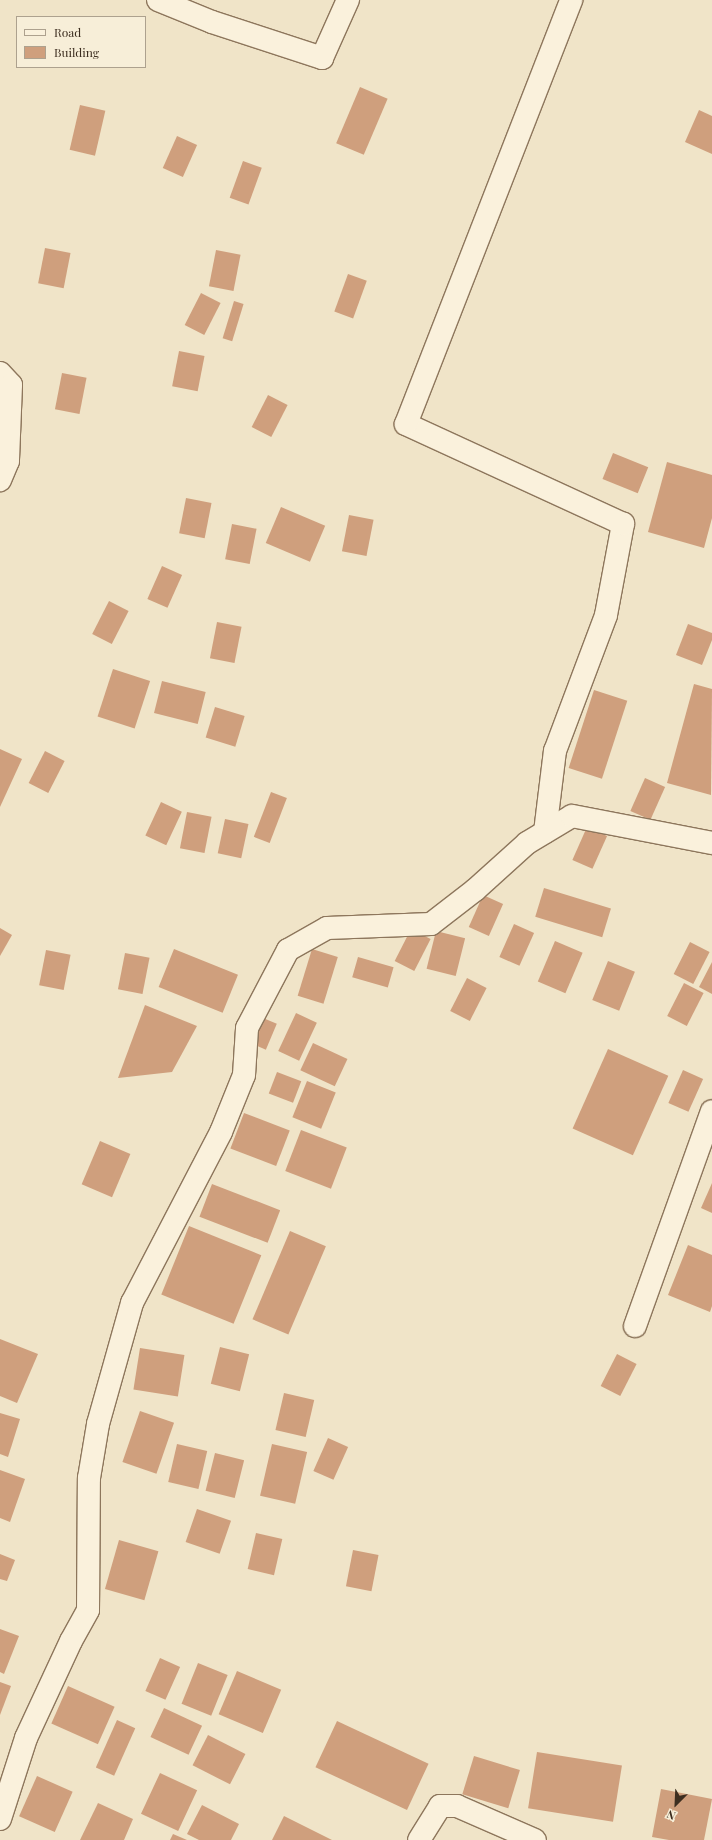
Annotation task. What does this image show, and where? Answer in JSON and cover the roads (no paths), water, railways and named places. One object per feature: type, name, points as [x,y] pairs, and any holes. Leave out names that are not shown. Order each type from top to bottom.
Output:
[{"type":"street","points":[[158,0],[212,22],[322,58],[348,0]]},
{"type":"street","points":[[544,832],[555,751],[606,615],[623,524],[406,424],[571,0]]},
{"type":"street","points":[[0,373],[11,385],[8,461],[0,480]]},
{"type":"street","points":[[0,1819],[26,1738],[71,1641],[88,1610],[89,1478],[98,1424],[132,1303],[221,1132],[244,1075],[248,1028],[288,950],[327,928],[431,924],[475,890],[527,843],[572,816],[712,844]]},
{"type":"street","points":[[635,1326],[712,1111]]},
{"type":"street","points":[[419,1840],[440,1806],[457,1806],[535,1840]]}]
